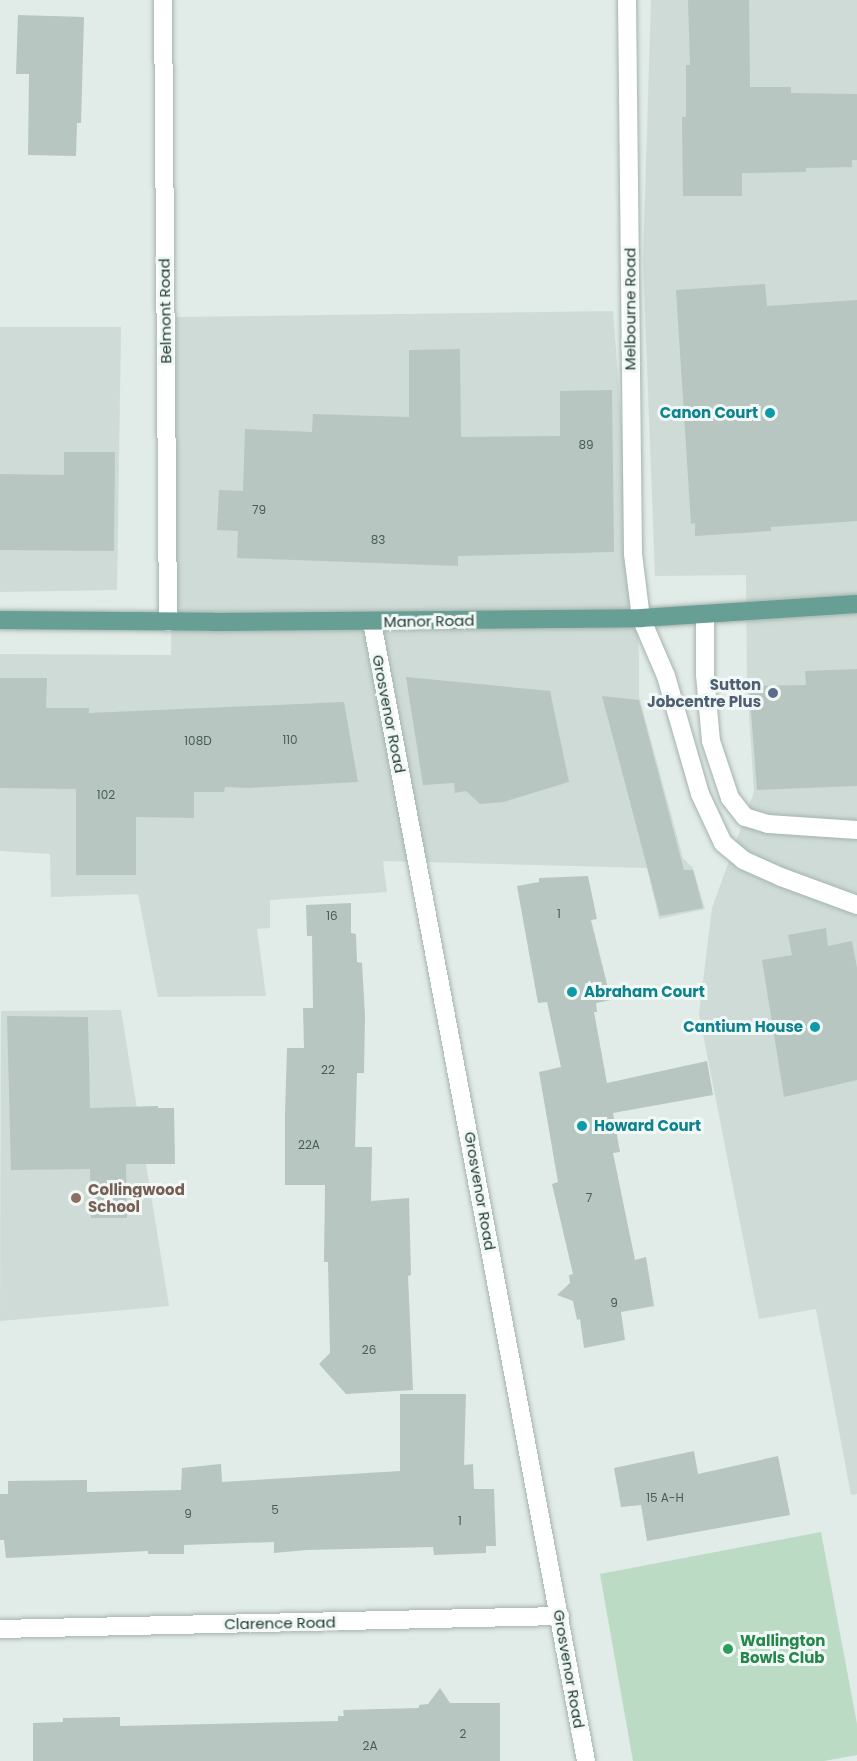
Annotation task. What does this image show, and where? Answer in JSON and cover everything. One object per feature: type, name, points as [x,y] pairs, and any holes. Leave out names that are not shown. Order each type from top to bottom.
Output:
[{"type":"main road","name":"Manor Road","points":[[0,620],[372,622],[641,618],[857,604]]},
{"type":"street","name":"Belmont Road","points":[[163,0],[168,622]]},
{"type":"street","name":"Melbourne Road","points":[[627,0],[633,542],[641,618],[666,676],[700,794],[723,843],[742,860],[857,905]]},
{"type":"street","points":[[705,614],[705,675],[711,741],[730,798],[745,817],[768,824],[857,830]]},
{"type":"street","name":"Grosvenor Road","points":[[372,622],[586,1761]]},
{"type":"street","name":"Clarence Road","points":[[0,1629],[560,1616]]},
{"type":"shaded area","points":[[651,0],[857,0],[857,1494],[851,1495],[816,1309],[759,1319],[699,1014],[712,908],[754,792],[747,682],[746,575],[655,576],[643,260]]},
{"type":"shaded area","points":[[613,311],[639,655],[639,696],[683,858],[693,868],[705,909],[659,919],[647,868],[383,861],[387,892],[270,900],[270,928],[257,929],[266,996],[158,997],[138,894],[51,897],[50,854],[0,851],[0,654],[171,655],[176,317]]},
{"type":"shaded area","points":[[0,327],[121,327],[117,590],[0,592]]},
{"type":"shaded area","name":"Collingwood School","points":[[121,1010],[169,1306],[0,1321],[1,1011]]},
{"type":"green space","name":"Wallington Bowls Club","points":[[821,1532],[857,1724],[857,1755],[824,1761],[633,1761],[600,1574]]},
{"type":"building","points":[[688,0],[749,0],[750,87],[791,87],[791,93],[857,94],[857,160],[852,160],[852,167],[806,168],[806,172],[742,173],[742,196],[683,196],[682,117],[686,117],[686,65],[690,65]]},
{"type":"building","points":[[18,15],[84,17],[81,123],[77,123],[76,156],[28,155],[29,74],[16,74]]},
{"type":"building","name":"Canon Court","points":[[765,284],[767,306],[857,300],[857,521],[771,527],[771,531],[695,536],[695,523],[691,524],[676,290]]},
{"type":"building","points":[[460,349],[461,437],[560,436],[560,391],[612,390],[614,552],[458,556],[458,566],[237,558],[238,531],[217,530],[219,490],[243,491],[245,429],[312,432],[313,414],[409,417],[409,350]]},
{"type":"building","points":[[64,452],[115,452],[114,551],[0,550],[0,474],[64,475]]},
{"type":"building","points":[[857,669],[857,786],[757,790],[749,686],[806,685],[805,671]]},
{"type":"building","points":[[406,677],[550,691],[569,782],[503,802],[480,804],[466,791],[455,793],[454,783],[423,785]]},
{"type":"building","points":[[0,678],[47,678],[46,708],[89,708],[89,713],[344,702],[358,782],[249,788],[225,787],[224,792],[194,792],[194,818],[136,817],[136,875],[76,875],[76,789],[0,788]]},
{"type":"building","points":[[602,696],[639,700],[684,870],[693,870],[703,908],[660,916]]},
{"type":"building","points":[[588,876],[597,919],[591,920],[611,1000],[596,1003],[597,1012],[594,1012],[607,1083],[707,1061],[713,1095],[613,1113],[620,1152],[613,1153],[635,1260],[646,1257],[654,1306],[621,1312],[625,1340],[584,1348],[580,1319],[577,1320],[573,1301],[557,1295],[570,1283],[569,1275],[573,1274],[552,1184],[558,1182],[539,1072],[561,1067],[547,1002],[538,1003],[517,886],[539,882],[539,878]]},
{"type":"building","points":[[351,903],[351,933],[356,934],[357,962],[362,963],[365,1016],[364,1073],[357,1073],[355,1147],[372,1147],[371,1201],[409,1198],[411,1275],[408,1276],[413,1390],[346,1394],[319,1364],[330,1353],[328,1262],[324,1262],[325,1185],[285,1185],[285,1114],[287,1048],[304,1048],[303,1008],[313,1008],[312,936],[307,936],[306,905]]},
{"type":"building","name":"Cantium House","points":[[826,928],[828,946],[852,941],[857,968],[857,1080],[784,1097],[762,960],[792,955],[788,935]]},
{"type":"building","points":[[7,1016],[88,1017],[90,1108],[158,1106],[158,1108],[174,1108],[175,1164],[126,1164],[127,1218],[91,1218],[90,1169],[11,1170]]},
{"type":"building","points":[[400,1394],[466,1394],[464,1465],[473,1464],[474,1489],[494,1489],[496,1546],[486,1546],[486,1553],[434,1555],[433,1547],[274,1553],[274,1542],[184,1545],[184,1554],[148,1554],[148,1551],[6,1558],[4,1540],[0,1540],[0,1494],[8,1494],[8,1481],[87,1480],[87,1492],[181,1490],[182,1468],[221,1464],[222,1482],[400,1471]]},
{"type":"building","points":[[694,1451],[698,1474],[778,1456],[790,1515],[647,1541],[641,1505],[621,1507],[614,1468]]},
{"type":"building","points":[[440,1688],[450,1703],[500,1703],[500,1761],[33,1761],[33,1723],[63,1722],[63,1718],[120,1717],[120,1726],[338,1721],[338,1716],[344,1716],[343,1710],[419,1708],[419,1705],[428,1704]]},
{"type":"place","name":"Canon Court","points":[[770,413]]},
{"type":"place","name":"Sutton Jobcentre Plus","points":[[773,693]]},
{"type":"place","name":"Abraham Court","points":[[572,992]]},
{"type":"place","name":"Cantium House","points":[[815,1027]]},
{"type":"place","name":"Howard Court","points":[[582,1126]]},
{"type":"place","name":"Collingwood School","points":[[76,1198]]},
{"type":"place","name":"Wallington Bowls Club","points":[[728,1649]]}]
